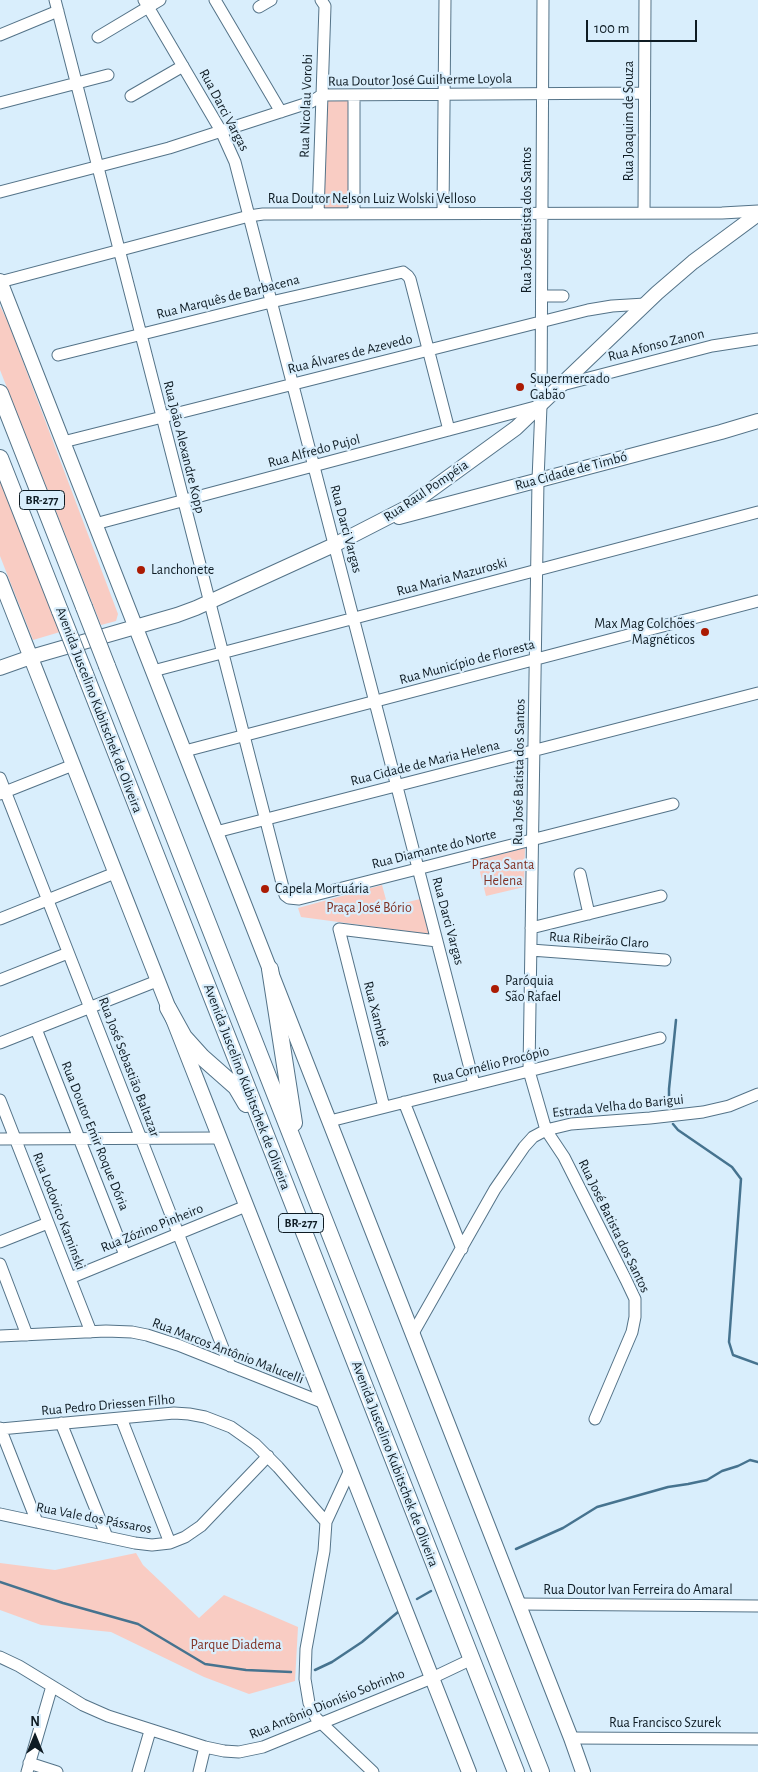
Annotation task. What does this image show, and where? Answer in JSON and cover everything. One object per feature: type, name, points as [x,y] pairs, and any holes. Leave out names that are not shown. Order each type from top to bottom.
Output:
[{"type":"highway","name":"Avenida Juscelino Kubitschek de Oliveira","points":[[0,393],[302,1162]]},
{"type":"highway","name":"Avenida Juscelino Kubitschek de Oliveira","points":[[0,458],[516,1772]]},
{"type":"highway","points":[[270,969],[291,1106],[302,1162]]},
{"type":"highway","points":[[168,1008],[184,1037],[236,1087],[270,1145]]},
{"type":"highway","name":"BR-277","points":[[302,1162],[541,1772]]},
{"type":"main road","name":"Rua Raul Pompéia","points":[[0,668],[31,657],[177,615],[334,545],[425,501],[527,419],[645,304],[693,262],[758,213]]},
{"type":"main road","points":[[0,282],[330,1121],[583,1772]]},
{"type":"main road","name":"Rua Cidade de Timbó","points":[[425,501],[432,497],[453,502],[758,421]]},
{"type":"main road","points":[[0,579],[469,1772]]},
{"type":"street","points":[[98,37],[146,4],[160,0]]},
{"type":"street","points":[[215,0],[282,112]]},
{"type":"street","points":[[258,7],[270,0]]},
{"type":"street","points":[[443,213],[445,0]]},
{"type":"street","name":"Rua José Batista dos Santos","points":[[543,0],[541,406],[538,480],[529,1071],[546,1130],[564,1157],[632,1290],[636,1308],[632,1332],[596,1419]]},
{"type":"street","name":"Rua Joaquim de Souza","points":[[644,213],[645,0]]},
{"type":"street","name":"Rua Nicolau Vorobi","points":[[318,214],[325,2]]},
{"type":"street","name":"Rua Darci Vargas","points":[[146,4],[221,131],[235,162],[474,1084]]},
{"type":"street","points":[[0,34],[56,6]]},
{"type":"street","name":"Rua João Alexandre Kopp","points":[[56,6],[264,820],[283,892],[289,898]]},
{"type":"street","points":[[131,96],[183,66]]},
{"type":"street","points":[[0,103],[108,75]]},
{"type":"street","name":"Rua Doutor José Guilherme Loyola","points":[[0,192],[169,148],[312,102],[322,95],[644,93]]},
{"type":"street","points":[[354,95],[354,214]]},
{"type":"street","points":[[722,213],[738,228]]},
{"type":"street","name":"Rua Doutor Nelson Luiz Wolski Velloso","points":[[0,282],[249,216],[272,214],[758,213]]},
{"type":"street","name":"Rua Marquês de Barbacena","points":[[58,355],[399,272],[406,273],[410,279],[428,350]]},
{"type":"street","points":[[542,296],[564,296]]},
{"type":"street","name":"Rua Álvares de Azevedo","points":[[63,442],[542,321],[599,308],[645,304]]},
{"type":"street","name":"Rua Afonso Zanon","points":[[562,385],[712,346],[758,339]]},
{"type":"street","points":[[428,350],[449,430]]},
{"type":"street","name":"Rua Alfredo Pujol","points":[[95,524],[541,406]]},
{"type":"street","points":[[527,419],[539,440]]},
{"type":"street","name":"Rua Maria Mazuroski","points":[[153,671],[758,512]]},
{"type":"street","name":"Rua Município de Floresta","points":[[184,751],[758,601]]},
{"type":"street","name":"Rua Cidade de Maria Helena","points":[[216,832],[758,694]]},
{"type":"street","points":[[3,793],[73,765]]},
{"type":"street","name":"Rua José Sebastião Baltazar","points":[[0,778],[3,793],[48,900],[230,1366]]},
{"type":"street","name":"Rua Diamante do Norte","points":[[289,898],[299,899],[673,804]]},
{"type":"street","points":[[0,919],[115,873]]},
{"type":"street","points":[[580,874],[589,914]]},
{"type":"street","points":[[531,928],[661,896]]},
{"type":"street","name":"Rua Xambrê","points":[[384,1107],[339,930],[437,941]]},
{"type":"street","name":"Rua Ribeirão Claro","points":[[531,950],[665,960]]},
{"type":"street","points":[[0,980],[68,953]]},
{"type":"street","points":[[0,1043],[157,981]]},
{"type":"street","name":"Rua Doutor Emir Roque Dória","points":[[36,1029],[125,1255]]},
{"type":"street","name":"Rua Cornélio Procópio","points":[[330,1121],[660,1038]]},
{"type":"street","name":"Estrada Velha do Barigui","points":[[412,1335],[495,1189],[533,1137],[546,1130],[560,1126],[696,1113],[728,1106],[758,1094]]},
{"type":"street","name":"Rua Lodovico Kaminski","points":[[0,1100],[91,1332]]},
{"type":"street","points":[[404,1102],[462,1249]]},
{"type":"street","name":"Rua José Batista dos Santos","points":[[560,1126],[564,1157]]},
{"type":"street","points":[[0,1139],[219,1138]]},
{"type":"street","name":"Rua Zózino Pinheiro","points":[[70,1278],[246,1206]]},
{"type":"street","points":[[0,1242],[48,1223]]},
{"type":"street","points":[[0,1264],[27,1335]]},
{"type":"street","name":"Rua Marcos Antônio Malucelli","points":[[0,1336],[120,1331],[147,1335],[169,1341],[324,1403]]},
{"type":"street","name":"Rua Pedro Driessen Filho","points":[[0,1428],[174,1413],[205,1417],[232,1427],[268,1456],[326,1522]]},
{"type":"street","points":[[121,1418],[170,1543]]},
{"type":"street","points":[[61,1423],[106,1537]]},
{"type":"street","points":[[0,1428],[37,1522]]},
{"type":"street","name":"Rua Vale dos Pássaros","points":[[0,1514],[144,1545],[170,1543],[185,1537],[205,1522],[268,1456]]},
{"type":"street","points":[[350,1470],[326,1522],[324,1551],[306,1648],[304,1669],[309,1703],[312,1712],[320,1724],[373,1772]]},
{"type":"street","name":"Rua Doutor Ivan Ferreira do Amaral","points":[[518,1604],[758,1606]]},
{"type":"street","name":"Rua Antônio Dionísio Sobrinho","points":[[0,1656],[96,1711],[150,1731],[224,1751],[246,1751],[263,1747],[472,1660]]},
{"type":"street","points":[[52,1686],[28,1768],[57,1772]]},
{"type":"street","points":[[138,1772],[150,1731]]},
{"type":"street","name":"Rua Francisco Szurek","points":[[571,1738],[758,1739]]},
{"type":"street","points":[[199,1772],[205,1747]]},
{"type":"green space","points":[[324,100],[351,100],[351,209],[323,209]]},
{"type":"green space","points":[[0,306],[8,322],[118,614],[116,621],[101,625],[0,370]]},
{"type":"green space","points":[[0,480],[60,632],[33,640],[0,556]]},
{"type":"green space","name":"Praça Santa Helena","points":[[525,848],[524,887],[486,896],[477,860]]},
{"type":"green space","name":"Praça José Bório","points":[[382,885],[388,907],[420,899],[429,934],[301,917],[298,908]]},
{"type":"green space","name":"Parque Diadema","points":[[136,1553],[143,1565],[199,1618],[224,1595],[298,1627],[295,1681],[249,1694],[204,1677],[111,1632],[41,1625],[0,1610],[0,1563],[55,1570]]},
{"type":"waterway","points":[[669,1104],[676,1020]]},
{"type":"waterway","points":[[673,1124],[678,1130],[732,1167],[741,1179],[729,1342],[733,1355],[758,1364]]},
{"type":"waterway","points":[[516,1549],[563,1528],[597,1507],[668,1487],[707,1480],[722,1471],[750,1460],[758,1462]]},
{"type":"waterway","points":[[0,1582],[63,1603],[138,1624],[205,1664],[246,1670],[291,1672]]},
{"type":"waterway","points":[[417,1599],[431,1591]]},
{"type":"waterway","points":[[315,1670],[332,1662],[362,1642],[398,1612]]},
{"type":"place","name":"Supermercado Gabão","points":[[520,387]]},
{"type":"place","name":"Lanchonete","points":[[141,570]]},
{"type":"place","name":"Max Mag Colchões Magnéticos","points":[[705,632]]},
{"type":"place","name":"Capela Mortuária","points":[[265,889]]},
{"type":"place","name":"Paróquia São Rafael","points":[[495,989]]}]
